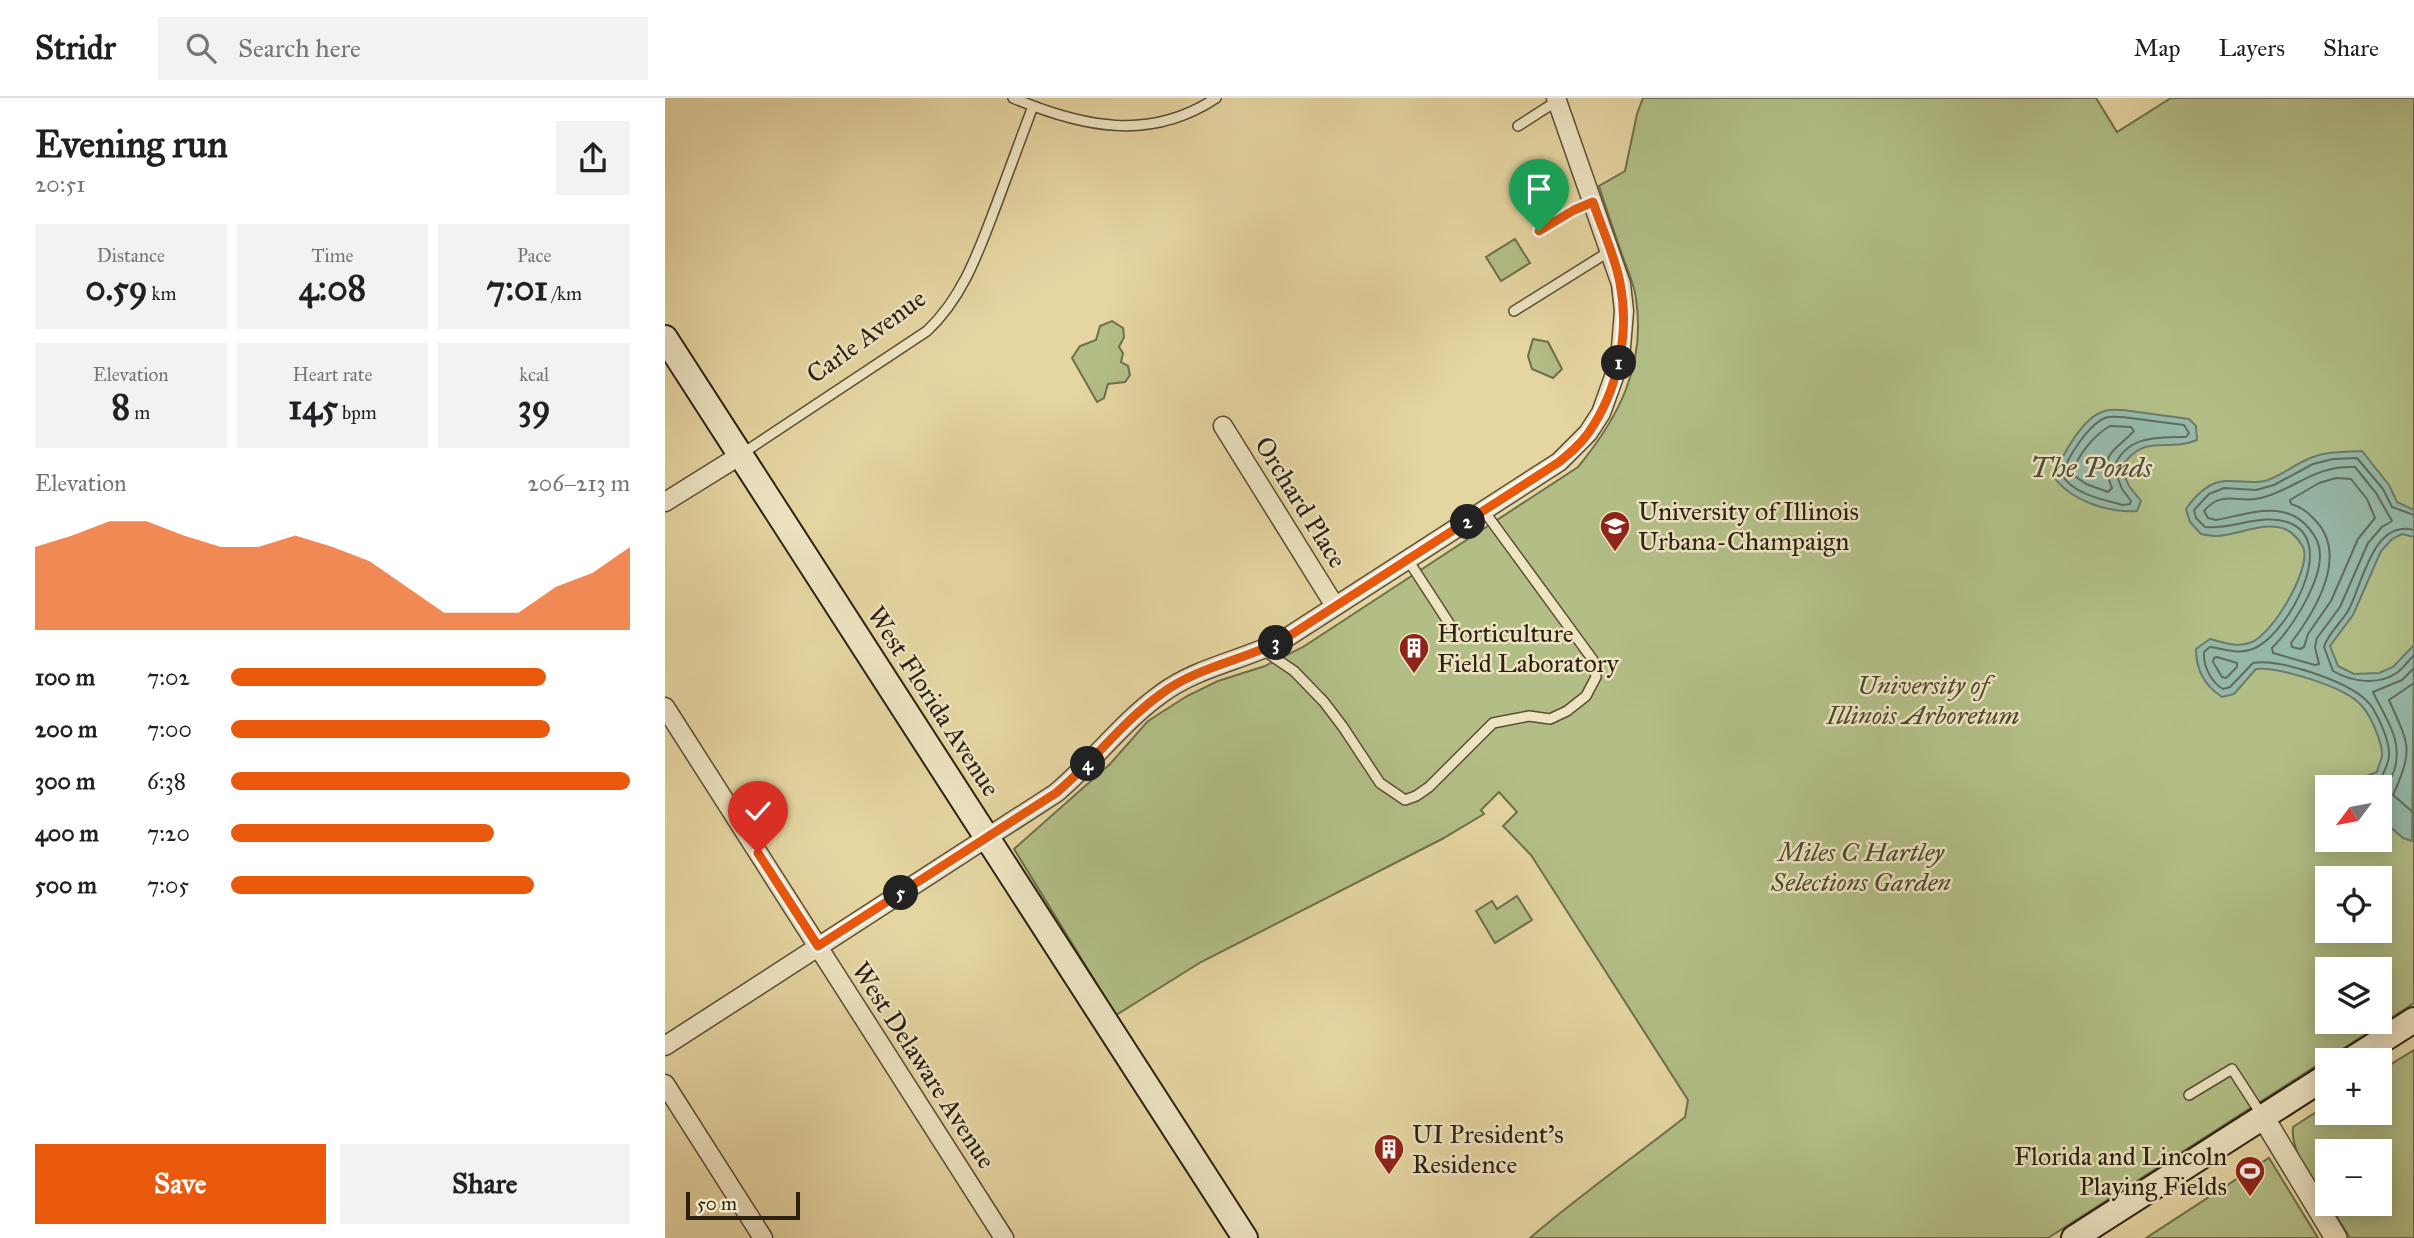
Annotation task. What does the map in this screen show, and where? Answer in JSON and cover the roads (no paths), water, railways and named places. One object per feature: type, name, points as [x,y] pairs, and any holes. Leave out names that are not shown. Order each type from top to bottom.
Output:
[{"type":"main road","name":"West Florida Avenue","points":[[665,338],[1245,1238]]},
{"type":"main road","points":[[2370,1048],[2414,1020]]},
{"type":"main road","points":[[2074,1238],[2315,1084]]},
{"type":"street","points":[[665,1046],[1056,793],[1081,772],[1140,710],[1162,693],[1207,670],[1263,650],[1484,511],[1577,446],[1601,413],[1620,360],[1623,311],[1621,284],[1556,99]]},
{"type":"street","name":"Orchard Place","points":[[1223,426],[1335,606]]},
{"type":"street","name":"Carle Avenue","points":[[665,502],[739,456]]},
{"type":"street","name":"West Delaware Avenue","points":[[665,707],[1004,1238]]},
{"type":"street","points":[[665,1084],[763,1238]]},
{"type":"street","points":[[2263,1117],[2336,1238]]},
{"type":"lane","points":[[1013,98],[1033,107],[1090,124],[1136,126],[1192,112],[1216,98]]},
{"type":"lane","points":[[1518,125],[1556,99]]},
{"type":"lane","name":"Carle Avenue","points":[[739,456],[927,331],[940,319],[963,286],[978,253],[1033,107]]},
{"type":"lane","points":[[1539,231],[1593,202]]},
{"type":"lane","points":[[1514,311],[1610,251]]},
{"type":"lane","points":[[1263,650],[1301,678],[1343,727],[1380,783],[1405,800],[1429,787],[1493,723],[1529,716],[1550,719],[1567,711],[1586,696],[1596,677],[1593,660],[1484,511]]},
{"type":"lane","points":[[1408,559],[1458,637]]},
{"type":"lane","points":[[2189,1095],[2232,1069],[2263,1117]]},
{"type":"water","name":"The Ponds","points":[[2107,410],[2189,419],[2196,426],[2197,440],[2138,450],[2121,468],[2129,486],[2141,501],[2137,511],[2115,510],[2091,504],[2070,493],[2054,477],[2067,449],[2089,421]]},
{"type":"water","name":"The Ponds","points":[[2362,451],[2389,485],[2397,502],[2414,510],[2414,537],[2402,534],[2392,539],[2381,551],[2353,615],[2330,646],[2338,666],[2354,674],[2379,673],[2393,667],[2414,645],[2412,841],[2403,838],[2392,828],[2392,775],[2369,775],[2377,772],[2382,756],[2381,745],[2373,723],[2354,699],[2328,685],[2267,669],[2256,669],[2234,694],[2222,697],[2206,682],[2196,656],[2196,649],[2210,639],[2242,645],[2252,642],[2270,627],[2295,586],[2304,560],[2304,550],[2292,533],[2279,527],[2261,527],[2217,536],[2201,534],[2190,522],[2186,509],[2203,490],[2213,484],[2263,481],[2314,456]]},
{"type":"place","name":"University of Illinois Urbana-Champaign","points":[[1615,553]]},
{"type":"place","name":"Horticulture Field Laboratory","points":[[1414,675]]},
{"type":"place","name":"UI President's Residence","points":[[1389,1176]]},
{"type":"place","name":"Florida and Lincoln Playing Fields","points":[[2250,1198]]},
{"type":"park label","name":"University of Illinois Arboretum","points":[[1923,700]]},
{"type":"park label","name":"Miles C Hartley Selections Garden","points":[[1861,867]]}]
